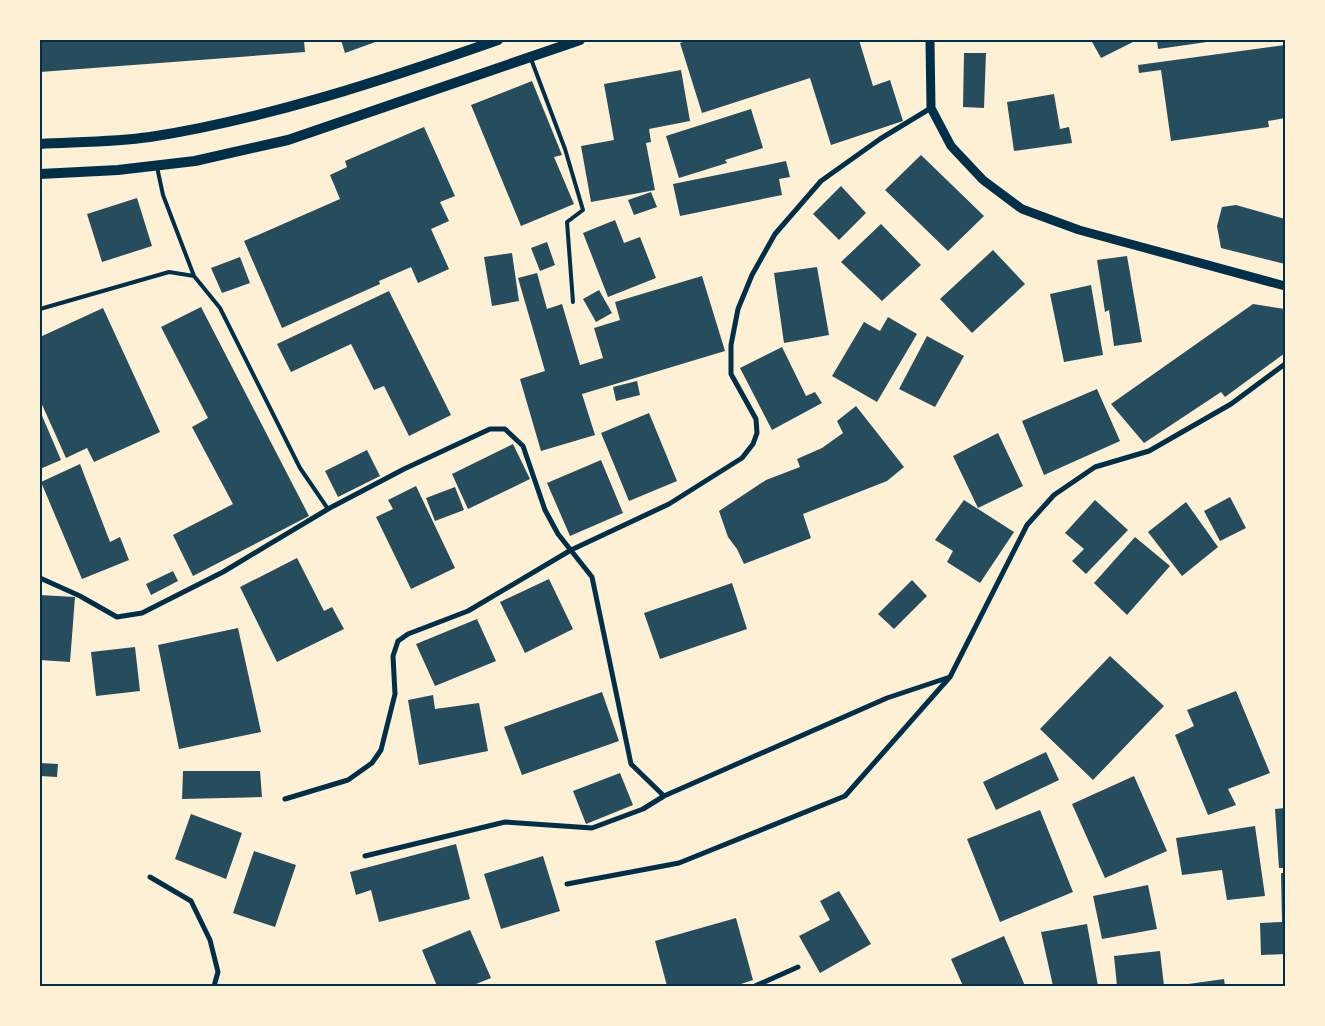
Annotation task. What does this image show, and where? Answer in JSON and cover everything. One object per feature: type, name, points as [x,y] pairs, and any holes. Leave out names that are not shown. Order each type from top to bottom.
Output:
[{"type":"main road","points":[[40,144],[147,137],[258,115],[378,82],[498,40]]},
{"type":"main road","points":[[40,174],[118,170],[195,161],[288,140],[580,40]]},
{"type":"street","points":[[930,40],[931,108],[951,146],[983,180],[1022,209],[1078,230],[1285,286]]},
{"type":"street","points":[[285,799],[348,780],[372,763],[381,750],[395,694],[393,656],[398,641],[408,634],[468,610],[571,550],[669,504],[742,458],[753,444],[757,433],[756,420],[731,374],[731,346],[738,309],[752,275],[775,234],[821,181],[880,139],[931,108]]},
{"type":"street","points":[[567,884],[679,863],[844,796],[950,677],[1027,525],[1054,495],[1095,467],[1149,451],[1231,404],[1285,364]]},
{"type":"street","points":[[40,578],[80,596],[117,617],[129,616],[154,607],[223,572],[328,509],[464,440],[490,429],[505,429],[523,446],[545,510],[558,534],[592,577],[631,764],[664,796]]},
{"type":"street","points":[[365,856],[505,822],[592,828],[643,809],[664,796],[888,698],[950,677]]},
{"type":"street","points":[[150,877],[191,901],[210,940],[218,972],[214,986]]},
{"type":"street","points":[[755,986],[798,967]]},
{"type":"lane","points":[[530,56],[565,149],[583,210],[567,222],[573,302]]},
{"type":"lane","points":[[156,166],[163,195],[194,276],[220,308],[300,468],[328,509]]},
{"type":"lane","points":[[40,309],[169,272],[194,276]]},
{"type":"building","points":[[40,40],[304,40],[305,52],[40,72]]},
{"type":"building","points":[[341,40],[381,40],[345,53]]},
{"type":"building","points":[[689,40],[859,40],[873,86],[890,80],[903,121],[831,145],[810,78],[702,113],[680,43]]},
{"type":"building","points":[[1091,40],[1137,40],[1101,58]]},
{"type":"building","points":[[1157,40],[1214,40],[1214,41],[1158,49]]},
{"type":"building","points":[[1285,45],[1285,118],[1268,121],[1269,127],[1171,141],[1161,70],[1139,73],[1138,65]]},
{"type":"building","points":[[964,53],[986,53],[984,108],[963,107]]},
{"type":"building","points":[[681,70],[690,121],[649,129],[651,142],[646,143],[655,190],[591,202],[581,146],[614,140],[604,84]]},
{"type":"building","points":[[532,81],[562,155],[554,157],[574,204],[521,226],[471,105]]},
{"type":"building","points":[[1054,94],[1060,129],[1069,127],[1072,143],[1014,151],[1007,102]]},
{"type":"building","points":[[751,109],[763,148],[725,160],[727,163],[679,178],[666,136]]},
{"type":"building","points":[[424,127],[455,196],[440,202],[449,221],[431,229],[449,269],[418,283],[411,267],[379,281],[380,284],[282,328],[244,241],[340,199],[330,175],[347,167],[345,161]]},
{"type":"building","points":[[921,155],[984,216],[948,251],[885,190]]},
{"type":"building","points":[[786,161],[790,177],[779,179],[782,195],[680,216],[673,184]]},
{"type":"building","points":[[841,186],[866,213],[839,240],[813,214]]},
{"type":"building","points":[[651,192],[657,207],[634,215],[628,200]]},
{"type":"building","points":[[137,198],[152,246],[102,262],[87,214]]},
{"type":"building","points":[[1236,205],[1285,219],[1285,264],[1221,248],[1217,226],[1222,207]]},
{"type":"building","points":[[615,220],[624,243],[640,237],[656,278],[608,297],[583,233]]},
{"type":"building","points":[[881,224],[921,265],[882,301],[841,262]]},
{"type":"building","points":[[547,242],[555,265],[540,271],[531,248]]},
{"type":"building","points":[[993,250],[1025,284],[972,333],[940,299]]},
{"type":"building","points":[[512,253],[519,301],[492,306],[484,257]]},
{"type":"building","points":[[1127,256],[1142,342],[1114,346],[1109,310],[1105,312],[1097,260]]},
{"type":"building","points":[[240,257],[250,283],[222,293],[211,268]]},
{"type":"building","points":[[817,267],[829,335],[784,343],[774,273]]},
{"type":"building","points":[[537,273],[547,309],[562,304],[580,365],[603,358],[594,328],[620,320],[615,302],[702,276],[725,351],[582,394],[595,435],[541,451],[520,379],[545,371],[518,278]]},
{"type":"building","points":[[1091,285],[1103,355],[1064,362],[1050,294]]},
{"type":"building","points":[[599,290],[612,313],[596,322],[583,299]]},
{"type":"building","points":[[389,291],[451,415],[409,436],[384,386],[374,390],[351,344],[291,372],[277,344]]},
{"type":"building","points":[[1253,304],[1285,309],[1285,353],[1225,397],[1221,392],[1144,443],[1111,404]]},
{"type":"building","points":[[201,307],[309,516],[193,576],[173,535],[233,504],[192,427],[208,418],[161,327]]},
{"type":"building","points":[[103,308],[160,432],[94,462],[87,448],[66,458],[40,400],[40,337]]},
{"type":"building","points":[[888,317],[917,334],[877,402],[832,376],[864,322],[880,331]]},
{"type":"building","points":[[927,336],[964,356],[935,407],[899,389]]},
{"type":"building","points":[[782,347],[806,396],[815,392],[822,403],[772,430],[740,368]]},
{"type":"building","points":[[637,381],[640,395],[616,401],[613,387]]},
{"type":"building","points":[[1097,389],[1120,441],[1044,475],[1022,421]]},
{"type":"building","points":[[856,406],[904,467],[887,481],[803,514],[811,538],[744,564],[737,549],[728,537],[719,511],[766,480],[800,467],[797,459],[822,448],[843,433],[837,421]]},
{"type":"building","points":[[40,411],[61,460],[40,469]]},
{"type":"building","points":[[649,413],[677,481],[629,501],[601,433]]},
{"type":"building","points":[[998,433],[1023,486],[978,508],[953,456]]},
{"type":"building","points":[[513,444],[530,479],[468,509],[452,474]]},
{"type":"building","points":[[367,450],[380,476],[338,497],[325,471]]},
{"type":"building","points":[[601,460],[623,513],[570,536],[547,483]]},
{"type":"building","points":[[80,464],[110,542],[120,537],[129,560],[82,579],[41,482]]},
{"type":"building","points":[[416,486],[455,568],[411,589],[376,517],[393,509],[388,500]]},
{"type":"building","points":[[455,487],[464,510],[435,521],[426,498]]},
{"type":"building","points":[[1230,497],[1246,528],[1220,541],[1204,511]]},
{"type":"building","points":[[964,500],[1014,532],[980,583],[947,562],[953,551],[935,540]]},
{"type":"building","points":[[1095,500],[1128,530],[1086,574],[1072,561],[1084,549],[1065,533]]},
{"type":"building","points":[[1186,502],[1218,547],[1182,576],[1148,532]]},
{"type":"building","points":[[1135,537],[1170,566],[1127,615],[1094,583]]},
{"type":"building","points":[[297,558],[324,611],[332,607],[344,629],[277,662],[240,587]]},
{"type":"building","points":[[173,571],[178,581],[151,595],[146,584]]},
{"type":"building","points":[[549,579],[573,629],[525,653],[500,602]]},
{"type":"building","points":[[912,580],[927,596],[894,629],[878,614]]},
{"type":"building","points":[[732,583],[747,629],[660,659],[644,613]]},
{"type":"building","points":[[40,595],[75,597],[70,662],[40,660]]},
{"type":"building","points":[[477,619],[496,661],[435,686],[416,644]]},
{"type":"building","points":[[238,628],[261,732],[179,749],[158,645]]},
{"type":"building","points":[[135,647],[140,691],[96,696],[91,652]]},
{"type":"building","points":[[1110,656],[1164,706],[1093,780],[1040,729]]},
{"type":"building","points":[[1236,691],[1270,773],[1228,789],[1236,805],[1208,815],[1175,735],[1194,726],[1187,710]]},
{"type":"building","points":[[602,692],[619,741],[522,775],[504,727]]},
{"type":"building","points":[[433,695],[435,709],[479,703],[488,751],[419,765],[408,700]]},
{"type":"building","points":[[1046,752],[1059,780],[996,810],[983,782]]},
{"type":"building","points":[[40,763],[58,764],[57,777],[40,776]]},
{"type":"building","points":[[183,771],[260,771],[262,797],[182,799]]},
{"type":"building","points":[[620,773],[633,805],[586,824],[573,791]]},
{"type":"building","points":[[1134,776],[1167,851],[1105,878],[1072,804]]},
{"type":"building","points":[[1285,808],[1285,868],[1279,868],[1275,809]]},
{"type":"building","points":[[1040,810],[1073,892],[1000,922],[967,839]]},
{"type":"building","points":[[191,814],[242,833],[226,879],[175,859]]},
{"type":"building","points":[[1255,826],[1265,896],[1227,900],[1222,870],[1182,875],[1176,838]]},
{"type":"building","points":[[456,844],[470,899],[379,922],[371,890],[356,895],[350,872]]},
{"type":"building","points":[[254,851],[296,865],[275,927],[233,913]]},
{"type":"building","points":[[543,856],[560,911],[501,929],[484,874]]},
{"type":"building","points":[[1281,873],[1285,873],[1285,954],[1261,955],[1260,923],[1282,922]]},
{"type":"building","points":[[1148,885],[1157,929],[1102,939],[1093,896]]},
{"type":"building","points":[[839,891],[871,944],[820,973],[799,936],[830,920],[820,901]]},
{"type":"building","points":[[736,918],[753,980],[735,986],[667,986],[655,941]]},
{"type":"building","points":[[1087,924],[1098,986],[1053,986],[1041,932]]},
{"type":"building","points":[[470,930],[491,978],[471,986],[437,986],[422,950]]},
{"type":"building","points":[[1004,936],[1025,986],[963,986],[951,959]]},
{"type":"building","points":[[1160,951],[1164,986],[1117,986],[1114,956]]},
{"type":"building","points":[[1224,979],[1225,986],[1181,986],[1181,985]]}]
